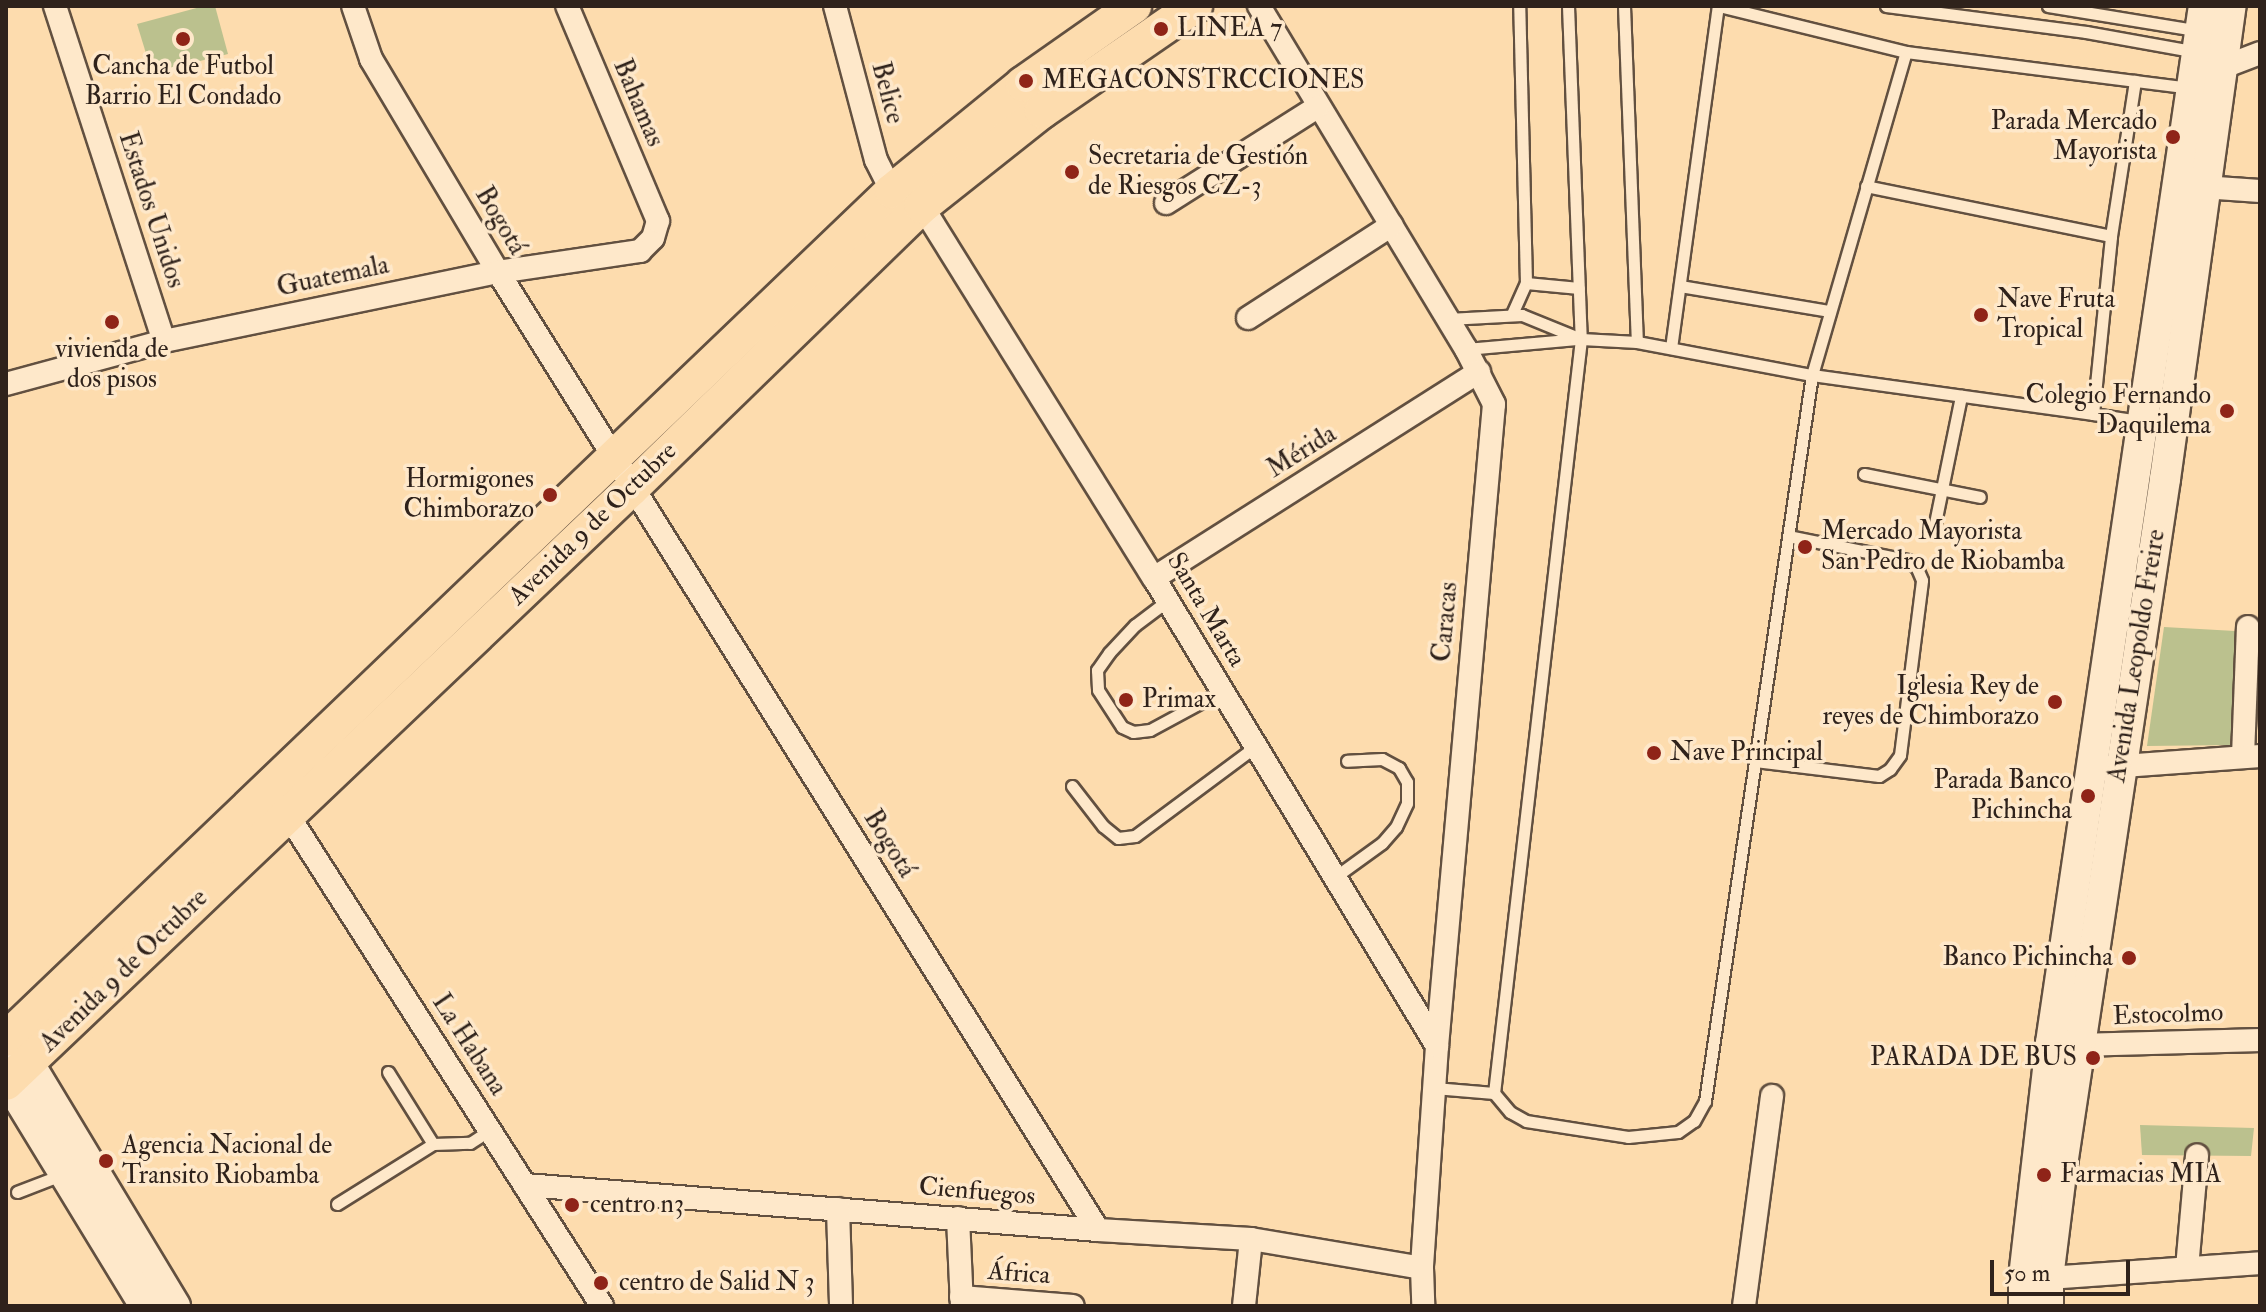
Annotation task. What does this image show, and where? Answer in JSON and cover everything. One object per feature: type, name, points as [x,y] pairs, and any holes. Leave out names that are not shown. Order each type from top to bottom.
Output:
[{"type":"main road","name":"Avenida 9 de Octubre","points":[[11,1060],[614,459],[892,191],[988,111],[1134,6]]},
{"type":"main road","name":"Avenida 9 de Octubre","points":[[11,1060],[288,815],[632,488],[922,206],[1042,111],[1195,6]]},
{"type":"main road","name":"Avenida Leopoldo Freire","points":[[2151,477],[2145,421],[2193,88],[2206,39],[2231,6]]},
{"type":"main road","name":"Avenida Leopoldo Freire","points":[[2024,1306],[2024,1277],[2051,1043],[2106,766],[2151,477],[2203,187],[2206,39]]},
{"type":"main road","name":"Avenida Leopoldo Freire","points":[[2048,1292],[2079,1045],[2106,766]]},
{"type":"main road","points":[[11,1060],[56,1136],[175,1306]]},
{"type":"main road","points":[[56,1136],[64,1174],[145,1306]]},
{"type":"street","name":"Estados Unidos","points":[[55,6],[164,341]]},
{"type":"street","name":"Bogotá","points":[[353,6],[371,59],[498,272],[1098,1230]]},
{"type":"street","name":"Bahamas","points":[[567,6],[658,221]]},
{"type":"street","name":"Belice","points":[[835,6],[876,160],[892,191]]},
{"type":"street","name":"Caracas","points":[[1259,6],[1317,107],[1466,349],[1494,404],[1437,1046],[1422,1268],[1423,1306]]},
{"type":"street","points":[[2206,39],[2260,53]]},
{"type":"street","points":[[1166,203],[1317,107]]},
{"type":"street","points":[[2203,187],[2260,191]]},
{"type":"street","name":"Santa Marta","points":[[922,206],[1154,578],[1437,1046]]},
{"type":"street","name":"Guatemala","points":[[6,384],[164,341],[498,272],[640,251],[653,238],[658,221]]},
{"type":"street","points":[[1248,318],[1392,225]]},
{"type":"street","name":"Mérida","points":[[1154,578],[1479,372]]},
{"type":"street","points":[[2106,766],[2252,756],[2248,627]]},
{"type":"street","name":"La Habana","points":[[288,815],[602,1306]]},
{"type":"street","name":"Estocolmo","points":[[2079,1045],[2260,1040]]},
{"type":"street","points":[[1744,1306],[1772,1096]]},
{"type":"street","points":[[2187,1268],[2197,1155]]},
{"type":"street","name":"Cienfuegos","points":[[525,1185],[1251,1239],[1422,1268]]},
{"type":"street","points":[[838,1209],[841,1306]]},
{"type":"street","points":[[958,1218],[961,1302]]},
{"type":"street","points":[[1244,1306],[1251,1239]]},
{"type":"street","points":[[2048,1292],[2187,1268],[2260,1263]]},
{"type":"street","name":"África","points":[[961,1302],[1073,1306]]},
{"type":"lane","points":[[1512,314],[1526,283],[1519,6]]},
{"type":"lane","points":[[1494,1093],[1581,339],[1568,6]]},
{"type":"lane","points":[[1624,6],[1637,342]]},
{"type":"lane","points":[[1671,348],[1718,6],[1906,52],[2193,88]]},
{"type":"lane","points":[[1886,6],[2086,32],[2206,39]]},
{"type":"lane","points":[[2048,6],[2206,39]]},
{"type":"lane","points":[[1434,1088],[1494,1093],[1510,1112],[1526,1121],[1628,1137],[1678,1132],[1694,1121],[1705,1101],[1812,375],[1906,52]]},
{"type":"lane","points":[[2093,414],[2111,236],[2135,81]]},
{"type":"lane","points":[[1866,186],[2111,236]]},
{"type":"lane","points":[[1526,283],[1579,288]]},
{"type":"lane","points":[[1680,286],[1830,311]]},
{"type":"lane","points":[[1448,319],[1522,315],[1581,339]]},
{"type":"lane","points":[[1466,349],[1581,339],[1637,342],[1812,375],[2145,421]]},
{"type":"lane","points":[[1935,523],[1961,396]]},
{"type":"lane","points":[[1864,474],[1980,497]]},
{"type":"lane","points":[[1755,761],[1879,776],[1890,769],[1900,755],[1922,580],[1917,568],[1907,560],[1788,536]]},
{"type":"lane","points":[[1167,601],[1135,625],[1109,653],[1097,670],[1098,690],[1122,727],[1133,732],[1150,730],[1222,691]]},
{"type":"lane","points":[[1072,786],[1103,826],[1118,838],[1135,836],[1255,747]]},
{"type":"lane","points":[[1335,877],[1382,843],[1396,827],[1407,803],[1407,782],[1399,768],[1382,759],[1347,761]]},
{"type":"lane","points":[[388,1072],[433,1144]]},
{"type":"lane","points":[[337,1204],[433,1144],[470,1143],[490,1130]]},
{"type":"lane","points":[[17,1192],[64,1174]]},
{"type":"green space","name":"Cancha de Futbol Barrio El Condado","points":[[204,6],[215,6],[228,54],[152,73],[137,24]]},
{"type":"green space","points":[[2164,627],[2235,631],[2233,745],[2147,746]]},
{"type":"green space","points":[[2140,1125],[2254,1128],[2251,1156],[2142,1155]]},
{"type":"place","name":"LINEA 7","points":[[1161,29]]},
{"type":"place","name":"Cancha de Futbol Barrio El Condado","points":[[183,39]]},
{"type":"place","name":"MEGACONSTRCCIONES","points":[[1026,81]]},
{"type":"place","name":"Parada Mercado Mayorista","points":[[2173,137]]},
{"type":"place","name":"Secretaria de Gestión de Riesgos CZ-3","points":[[1072,172]]},
{"type":"place","name":"Nave Fruta Tropical","points":[[1981,315]]},
{"type":"place","name":"vivienda de dos pisos","points":[[112,322]]},
{"type":"place","name":"Colegio Fernando Daquilema","points":[[2227,411]]},
{"type":"place","name":"Hormigones Chimborazo","points":[[550,495]]},
{"type":"place","name":"Mercado Mayorista San Pedro de Riobamba","points":[[1805,547]]},
{"type":"place","name":"Primax","points":[[1126,700]]},
{"type":"place","name":"Iglesia Rey de reyes de Chimborazo","points":[[2055,702]]},
{"type":"place","name":"Nave Principal","points":[[1654,753]]},
{"type":"place","name":"Parada Banco Pichincha","points":[[2088,796]]},
{"type":"place","name":"Banco Pichincha","points":[[2129,958]]},
{"type":"place","name":"PARADA DE BUS","points":[[2093,1058]]},
{"type":"place","name":"Agencia Nacional de Transito Riobamba","points":[[106,1161]]},
{"type":"place","name":"Farmacias MIA","points":[[2044,1175]]},
{"type":"place","name":"centro n3","points":[[572,1205]]},
{"type":"place","name":"centro de Salid N 3","points":[[601,1283]]}]
